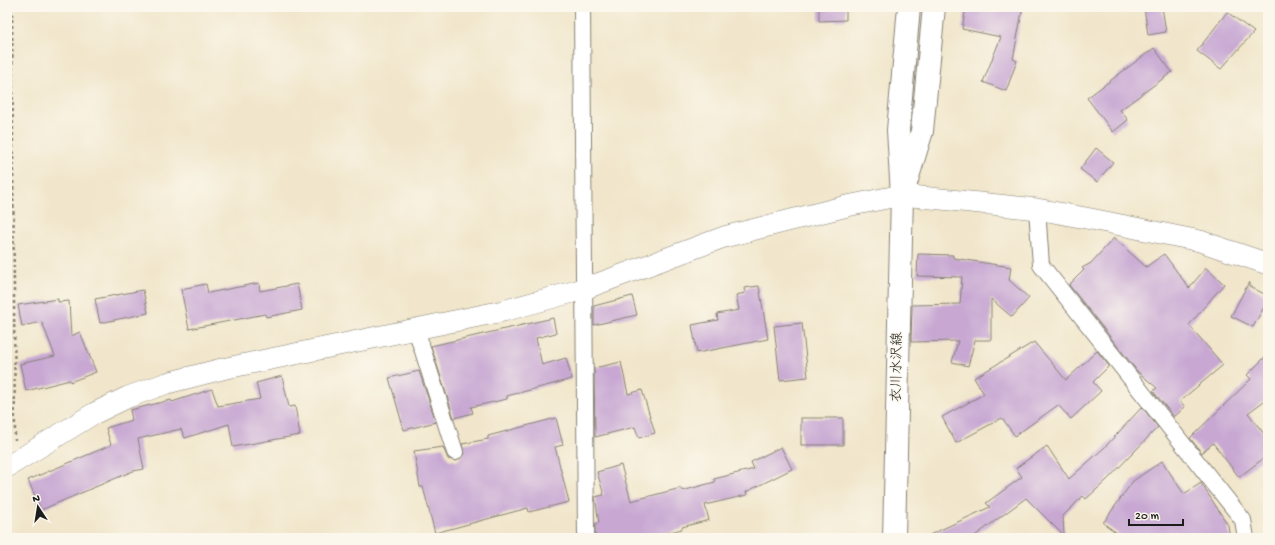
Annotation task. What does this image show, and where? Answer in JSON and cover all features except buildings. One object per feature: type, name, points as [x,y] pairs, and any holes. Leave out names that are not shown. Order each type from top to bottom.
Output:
[{"type":"main road","name":"衣川水沢線","points":[[894,538],[902,195],[898,130],[908,7]]},
{"type":"main road","name":"衣川水沢線","points":[[902,195],[922,131],[934,7]]},
{"type":"street","points":[[582,7],[586,538]]},
{"type":"street","points":[[11,464],[93,414],[128,397],[167,383],[222,369],[503,311],[584,289],[724,237],[848,206],[902,195],[1037,209],[1200,241],[1268,264]]},
{"type":"street","points":[[1037,209],[1041,265],[1244,520],[1246,538]]},
{"type":"street","points":[[416,329],[455,452]]},
{"type":"path","points":[[11,464],[12,7]]}]
